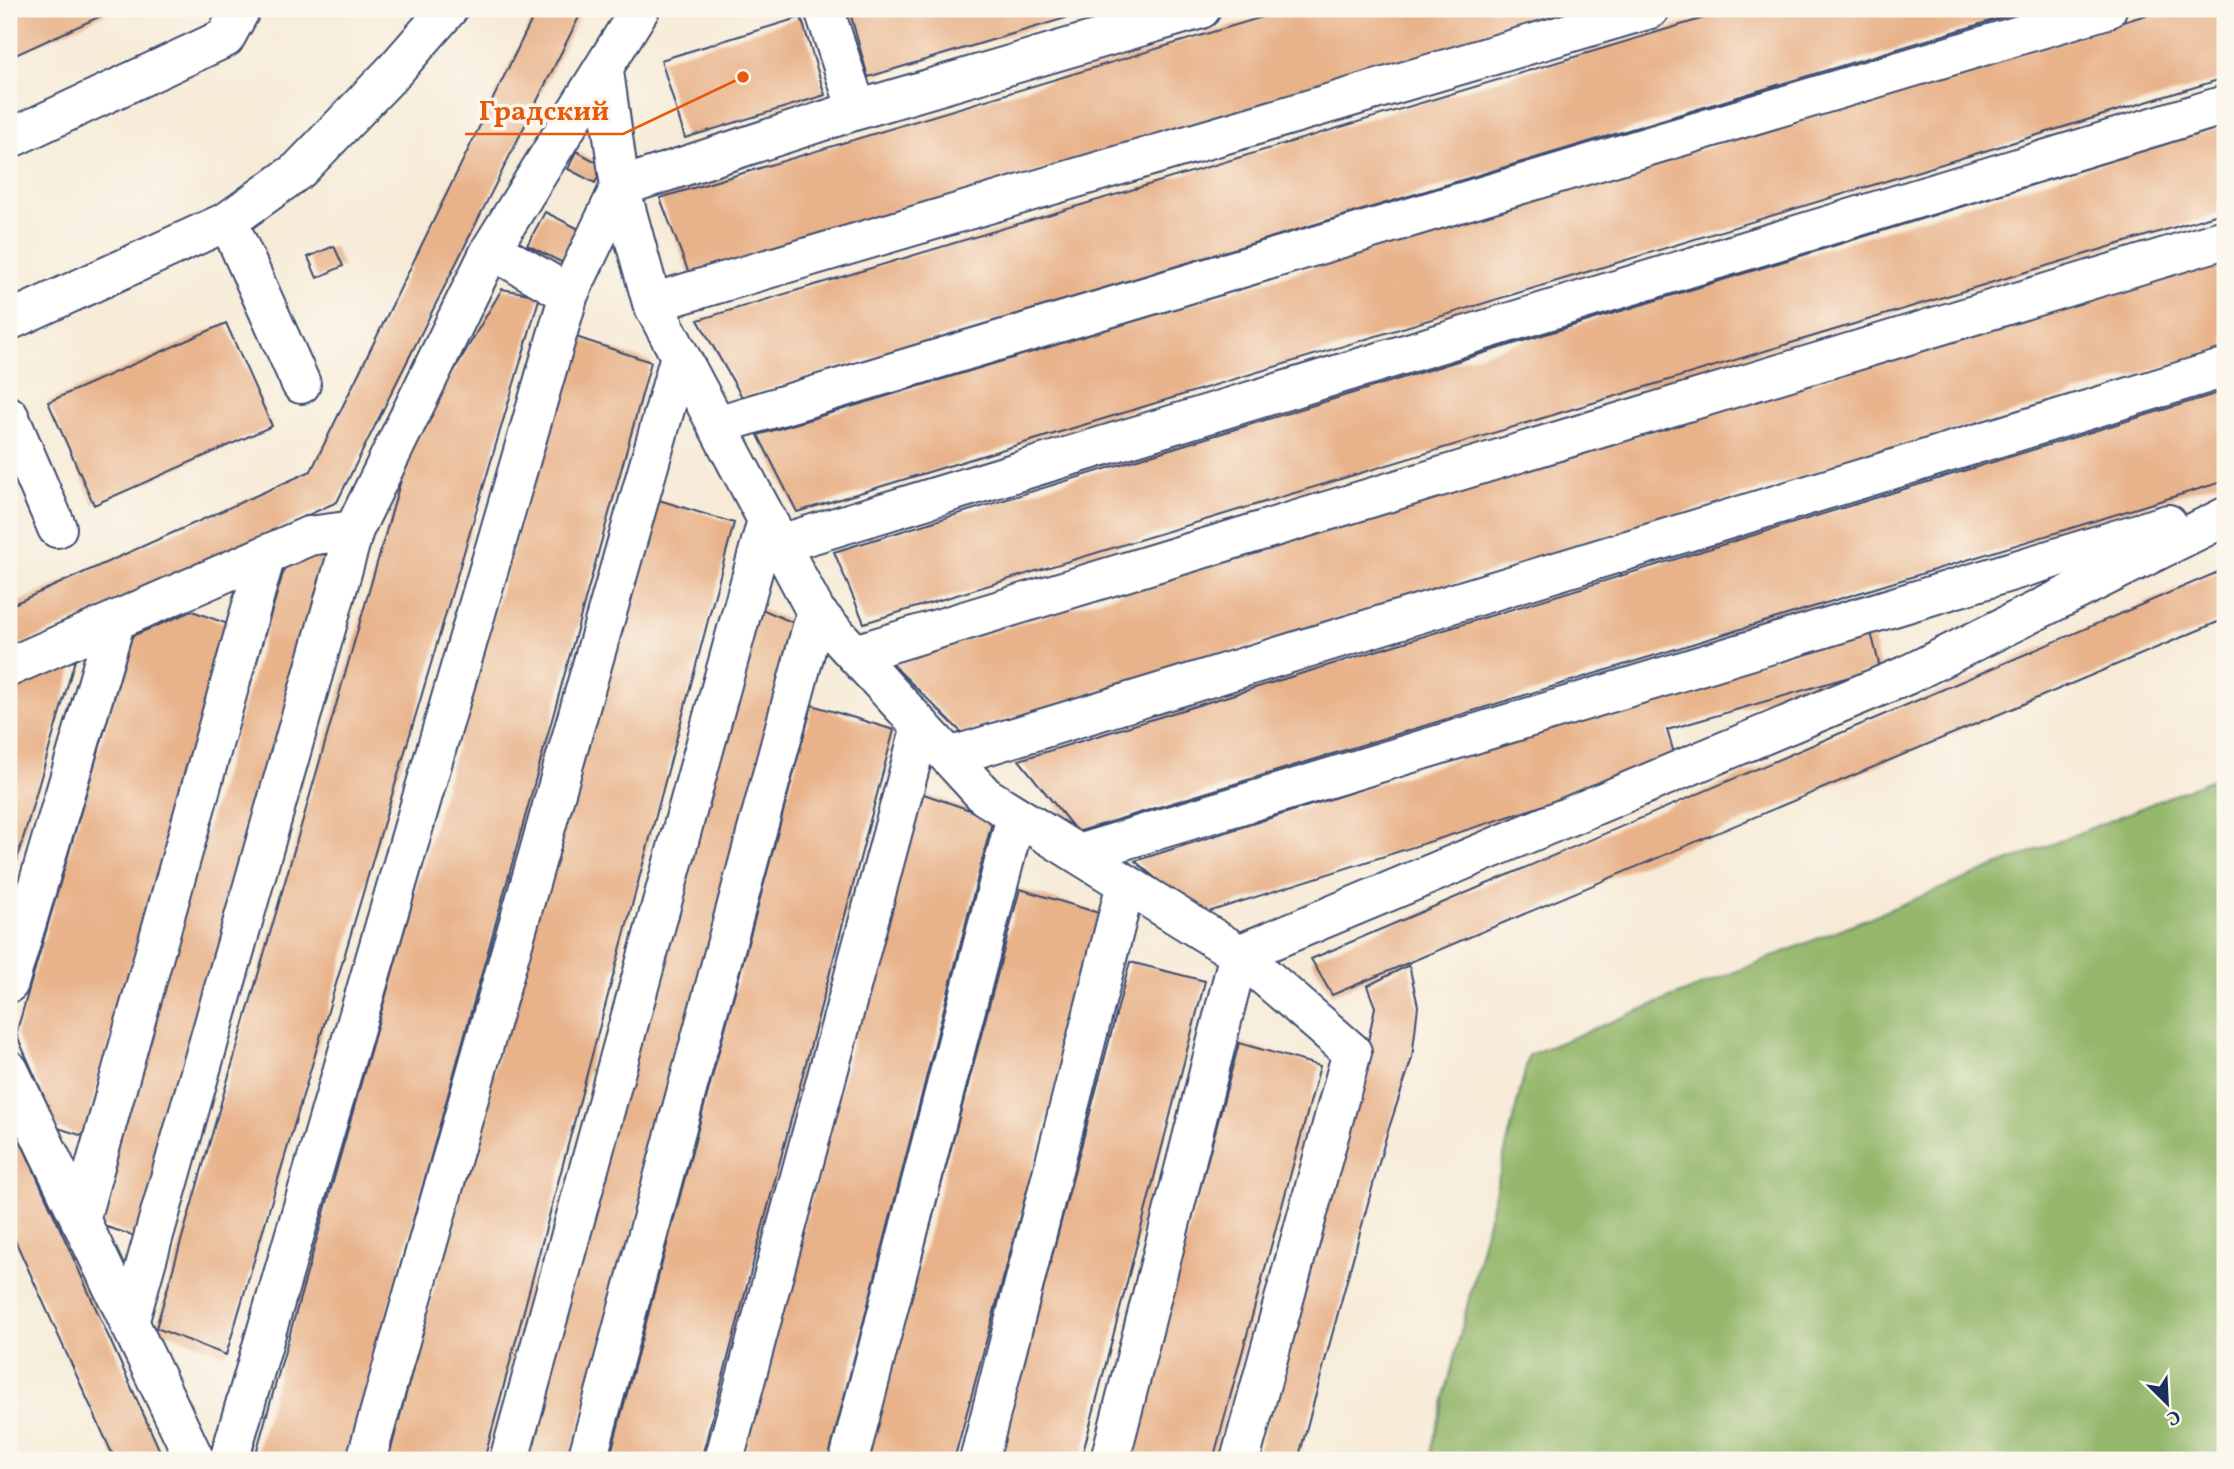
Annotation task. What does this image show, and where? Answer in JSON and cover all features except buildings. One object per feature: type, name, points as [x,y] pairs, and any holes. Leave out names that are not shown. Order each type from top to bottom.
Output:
[{"type":"street","points":[[9,138],[225,38],[241,9]]},
{"type":"street","points":[[9,321],[228,220],[299,170],[394,71],[448,9]]},
{"type":"street","points":[[129,1323],[354,530],[491,249],[604,71],[640,9]]},
{"type":"street","points":[[824,9],[857,110]]},
{"type":"street","points":[[229,1460],[569,294],[620,187],[857,110],[1201,9]]},
{"type":"street","points":[[652,303],[1650,9]]},
{"type":"street","points":[[717,425],[2107,9]]},
{"type":"street","points":[[604,71],[620,187],[652,303],[816,612],[985,796],[1239,954],[1352,1052],[1240,1460]]},
{"type":"street","points":[[774,532],[2225,105]]},
{"type":"street","points":[[228,220],[301,384]]},
{"type":"street","points":[[855,654],[2225,239]]},
{"type":"street","points":[[491,249],[569,294]]},
{"type":"street","points":[[366,1460],[680,356]]},
{"type":"street","points":[[949,757],[2225,368]]},
{"type":"street","points":[[9,416],[57,528]]},
{"type":"street","points":[[1078,854],[2225,507]]},
{"type":"street","points":[[1239,954],[1907,675],[2225,517]]},
{"type":"street","points":[[9,667],[309,536],[354,530]]},
{"type":"street","points":[[509,1460],[774,532]]},
{"type":"street","points":[[80,1220],[266,555]]},
{"type":"street","points":[[587,1460],[816,612]]},
{"type":"street","points":[[9,983],[116,621]]},
{"type":"street","points":[[724,1460],[921,726]]},
{"type":"street","points":[[849,1460],[1016,816]]},
{"type":"street","points":[[979,1460],[1126,884]]},
{"type":"street","points":[[1110,1460],[1239,954]]},
{"type":"street","points":[[9,1070],[195,1460]]},
{"type":"green space","points":[[2225,774],[2225,1460],[1429,1460],[1529,1055]]},
{"type":"place","name":"Градский","points":[[743,77]]}]
